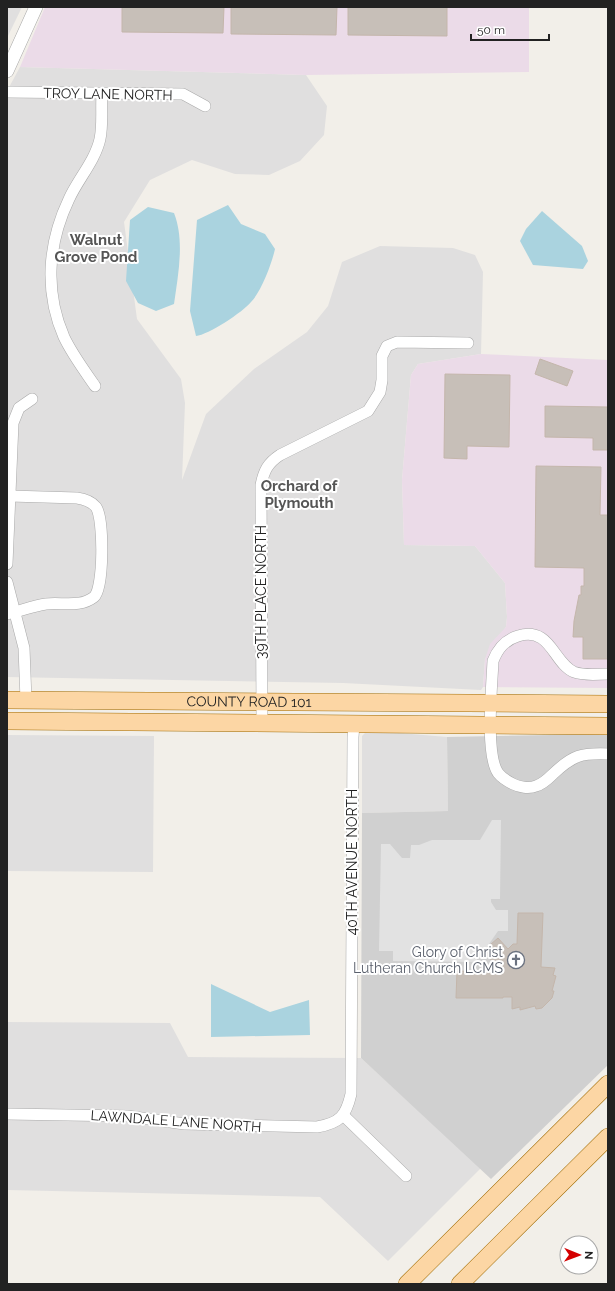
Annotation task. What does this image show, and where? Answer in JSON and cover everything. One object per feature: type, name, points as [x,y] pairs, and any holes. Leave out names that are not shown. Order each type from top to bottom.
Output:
[{"type":"main road","name":"COUNTY ROAD 101","points":[[7,700],[608,704]]},
{"type":"main road","name":"COUNTY ROAD 101","points":[[7,721],[608,726]]},
{"type":"main road","points":[[407,1284],[608,1084]]},
{"type":"main road","points":[[460,1284],[608,1137]]},
{"type":"street","points":[[7,71],[36,7]]},
{"type":"street","name":"TROY LANE NORTH","points":[[7,92],[183,94],[205,106]]},
{"type":"street","points":[[95,386],[64,338],[56,315],[51,291],[50,267],[53,242],[60,219],[100,140],[102,94]]},
{"type":"street","name":"39TH PLACE NORTH","points":[[262,724],[261,485],[263,472],[270,462],[280,455],[368,411],[380,392],[383,350],[387,346],[397,342],[468,343]]},
{"type":"street","points":[[7,564],[13,423],[20,408],[32,399]]},
{"type":"street","points":[[10,496],[77,498],[86,500],[95,506],[101,523],[100,585],[94,596],[83,602],[47,604],[11,613]]},
{"type":"street","points":[[7,582],[11,613],[24,648],[26,700]]},
{"type":"street","points":[[608,674],[582,674],[574,672],[559,659],[554,649],[546,642],[538,637],[522,635],[505,642],[498,650],[493,661],[491,704],[493,758],[498,772],[505,780],[518,787],[535,787],[545,782],[568,760],[579,755],[608,754]]},
{"type":"street","name":"40TH AVENUE NORTH","points":[[342,1116],[348,1106],[351,1094],[354,724]]},
{"type":"street","name":"LAWNDALE LANE NORTH","points":[[7,1114],[127,1116],[185,1124],[318,1128],[335,1123],[342,1116]]},
{"type":"street","points":[[342,1116],[406,1176]]},
{"type":"shaded area","points":[[7,7],[22,7],[7,38]]},
{"type":"shaded area","points":[[45,7],[529,7],[529,72],[306,75],[20,67]]},
{"type":"shaded area","points":[[20,67],[306,75],[327,106],[324,135],[300,161],[269,175],[235,174],[192,160],[150,180],[124,222],[137,319],[181,379],[185,403],[182,480],[206,414],[254,369],[307,332],[328,306],[342,262],[380,246],[453,248],[475,255],[483,272],[481,354],[418,364],[411,375],[402,480],[404,545],[475,546],[505,583],[507,617],[506,627],[485,659],[483,687],[481,690],[343,683],[7,677],[7,91]]},
{"type":"shaded area","points":[[481,354],[608,360],[608,688],[483,687],[485,659],[490,644],[506,627],[507,617],[505,583],[475,546],[404,545],[402,480],[411,375],[418,364]]},
{"type":"shaded area","points":[[376,731],[447,737],[448,811],[362,813],[362,736],[366,732]]},
{"type":"shaded area","points":[[608,734],[608,1065],[491,1179],[361,1058],[362,813],[448,811],[447,737]]},
{"type":"shaded area","points":[[7,735],[154,736],[153,872],[7,871]]},
{"type":"shaded area","points":[[492,820],[501,820],[500,899],[491,899],[491,902],[496,910],[508,910],[508,931],[498,931],[487,947],[477,952],[477,962],[393,961],[393,951],[379,951],[381,844],[390,844],[402,858],[410,858],[411,845],[419,845],[432,840],[480,840]]},
{"type":"shaded area","points":[[7,1022],[170,1023],[188,1057],[361,1058],[481,1168],[388,1261],[320,1197],[7,1190]]},
{"type":"water","points":[[228,205],[241,224],[265,234],[275,249],[266,277],[259,291],[251,302],[241,311],[209,332],[196,336],[190,311],[197,220]]},
{"type":"water","points":[[148,207],[174,213],[180,246],[180,258],[174,304],[156,311],[138,303],[126,281],[130,220]]},
{"type":"water","points":[[542,211],[582,246],[588,261],[583,269],[533,265],[520,241],[526,229]]},
{"type":"water","points":[[211,984],[270,1012],[309,1000],[310,1035],[211,1037]]},
{"type":"building","points":[[122,7],[224,7],[223,33],[122,32]]},
{"type":"building","points":[[231,7],[337,7],[336,35],[231,34]]},
{"type":"building","points":[[348,7],[447,7],[447,36],[348,35]]},
{"type":"building","points":[[540,359],[573,371],[567,386],[535,374]]},
{"type":"building","points":[[445,374],[510,375],[509,447],[467,446],[467,459],[444,458]]},
{"type":"building","points":[[545,406],[608,407],[608,450],[593,450],[593,438],[545,437]]},
{"type":"building","points":[[536,466],[601,467],[600,515],[608,515],[608,659],[583,659],[583,637],[573,637],[574,621],[579,595],[581,595],[581,586],[584,586],[584,568],[535,567]]},
{"type":"building","name":"Glory of Christ Lutheran Church LCMS","points":[[518,913],[543,913],[541,967],[555,968],[553,975],[556,976],[552,991],[554,991],[552,998],[542,1008],[536,1009],[535,1006],[520,1010],[520,1007],[512,1009],[512,997],[456,998],[457,971],[489,972],[489,967],[494,963],[483,951],[498,938],[508,949],[513,944],[517,944]]},
{"type":"place","name":"Glory of Christ Lutheran Church LCMS","points":[[516,960]]},
{"type":"district","name":"Walnut Grove Pond","points":[[96,248]]},
{"type":"district","name":"Orchard of Plymouth","points":[[299,494]]}]
